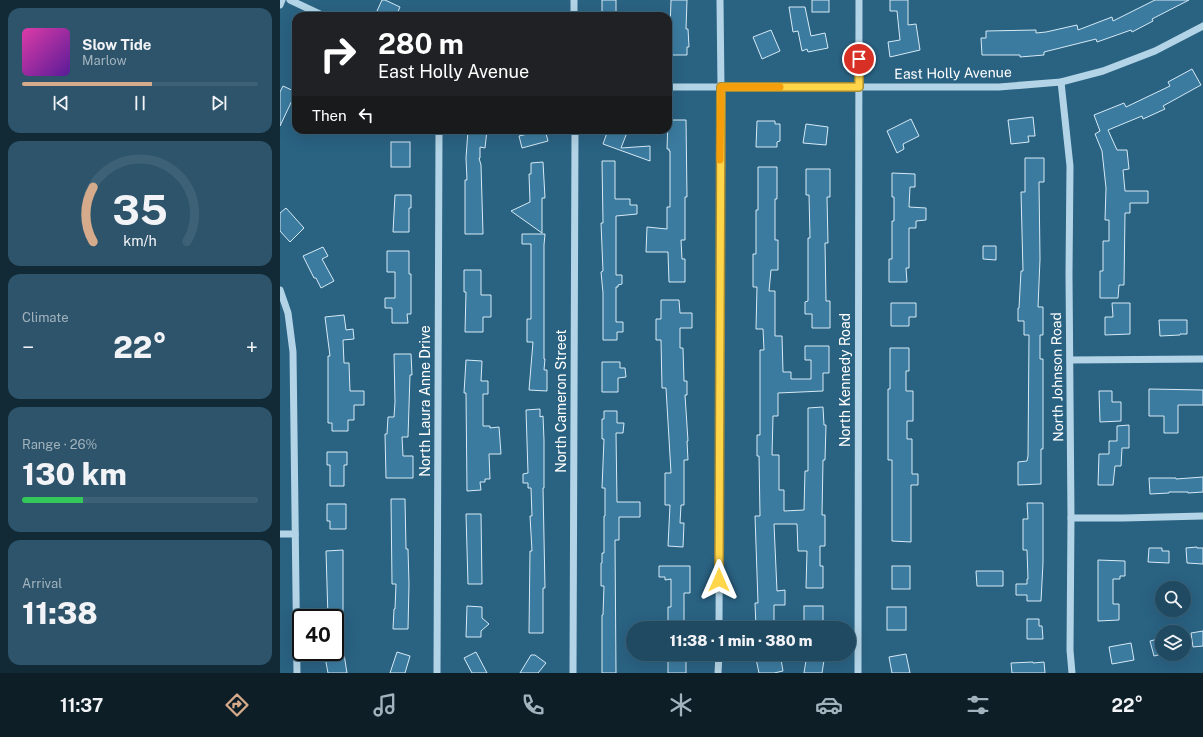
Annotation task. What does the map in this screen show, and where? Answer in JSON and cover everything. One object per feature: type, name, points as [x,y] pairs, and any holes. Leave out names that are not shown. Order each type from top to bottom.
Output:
[{"type":"street","points":[[280,4],[282,0]]},
{"type":"street","points":[[290,0],[316,12]]},
{"type":"street","points":[[574,0],[574,12]]},
{"type":"street","points":[[719,621],[720,0]]},
{"type":"street","name":"North Kennedy Road","points":[[858,673],[859,0]]},
{"type":"street","name":"East Holly Avenue","points":[[672,87],[999,87],[1061,82],[1103,71],[1154,51],[1203,26]]},
{"type":"street","name":"North Johnson Road","points":[[1061,82],[1070,166],[1070,650],[1072,673]]},
{"type":"street","name":"North Laura Anne Drive","points":[[437,673],[438,134]]},
{"type":"street","name":"North Cameron Street","points":[[573,673],[575,134]]},
{"type":"street","points":[[280,290],[288,313],[293,352],[298,673]]},
{"type":"street","points":[[1070,360],[1203,359]]},
{"type":"street","points":[[1071,518],[1203,516]]},
{"type":"street","points":[[280,534],[295,534]]},
{"type":"street","points":[[718,661],[718,673]]},
{"type":"building","points":[[382,0],[400,7],[398,12],[377,11]]},
{"type":"building","points":[[602,0],[616,0],[616,12],[602,12]]},
{"type":"building","points":[[671,0],[687,0],[686,29],[688,29],[689,47],[687,47],[687,55],[672,55],[672,12],[671,12]]},
{"type":"building","points":[[812,0],[829,0],[829,12],[812,12]]},
{"type":"building","points":[[890,0],[908,0],[908,25],[916,24],[920,50],[890,57],[888,42],[900,40],[897,11],[890,11]]},
{"type":"building","points":[[1155,0],[1189,0],[1152,19],[1153,21],[1132,32],[1131,30],[1097,42],[1096,39],[1044,52],[1044,55],[1020,57],[1020,55],[982,55],[981,38],[986,38],[986,31],[1036,30],[1036,33],[1077,25],[1078,30],[1112,17],[1113,21]]},
{"type":"building","points":[[789,7],[805,7],[811,36],[825,33],[828,48],[808,52],[807,49],[802,51],[798,31],[793,32]]},
{"type":"building","points":[[771,30],[780,51],[762,59],[753,37]]},
{"type":"building","points":[[1192,69],[1201,85],[1163,106],[1165,109],[1143,119],[1142,116],[1108,130],[1117,150],[1127,150],[1129,169],[1123,170],[1125,191],[1148,191],[1148,203],[1130,203],[1130,213],[1125,213],[1124,285],[1119,285],[1118,298],[1100,298],[1100,271],[1103,271],[1103,241],[1109,241],[1109,220],[1105,220],[1106,188],[1102,151],[1095,134],[1100,131],[1094,115],[1124,103],[1126,107],[1170,86],[1168,82]]},
{"type":"building","points":[[283,86],[292,90],[292,100],[280,126],[280,92]]},
{"type":"building","points":[[1033,117],[1035,136],[1028,136],[1029,142],[1011,144],[1008,120]]},
{"type":"building","points":[[911,119],[919,136],[903,144],[904,149],[897,153],[887,131]]},
{"type":"building","points":[[672,120],[686,120],[687,197],[685,197],[685,240],[681,240],[682,259],[685,259],[685,282],[669,282],[668,252],[646,252],[647,227],[667,229],[667,207],[670,207],[670,151],[667,149],[668,134],[672,134]]},
{"type":"building","points":[[757,121],[775,121],[775,124],[780,124],[780,141],[777,142],[777,147],[756,147]]},
{"type":"building","points":[[806,124],[828,127],[826,145],[803,143]]},
{"type":"building","points":[[468,134],[487,134],[485,148],[480,147],[479,158],[481,165],[483,234],[465,234],[465,180],[467,180],[466,158]]},
{"type":"building","points":[[528,134],[546,134],[548,141],[522,148],[519,136]]},
{"type":"building","points":[[607,134],[626,134],[621,148],[650,146],[650,161],[603,144]]},
{"type":"building","points":[[391,142],[410,142],[410,167],[391,167]]},
{"type":"building","points":[[1025,158],[1044,158],[1044,182],[1039,182],[1040,259],[1038,307],[1043,307],[1043,335],[1040,335],[1040,359],[1043,359],[1043,449],[1041,449],[1041,484],[1018,485],[1018,462],[1027,461],[1028,456],[1029,335],[1024,335],[1024,321],[1018,321],[1021,271],[1023,271],[1021,192],[1025,192]]},
{"type":"building","points":[[602,161],[615,161],[615,199],[630,199],[630,205],[637,205],[637,214],[616,216],[616,275],[622,275],[622,284],[616,287],[616,322],[623,322],[623,332],[617,332],[617,340],[603,340],[603,293],[601,272],[603,271],[601,223],[603,223]]},
{"type":"building","points":[[543,162],[545,198],[542,198],[542,233],[511,211],[530,202],[529,174],[531,174],[531,163]]},
{"type":"building","points":[[758,167],[777,167],[775,240],[778,240],[778,270],[771,270],[769,291],[775,291],[775,336],[782,336],[783,372],[791,372],[791,379],[811,379],[811,360],[805,360],[805,346],[829,346],[829,373],[823,373],[823,391],[778,393],[778,416],[773,416],[772,455],[779,455],[779,490],[784,490],[784,511],[804,510],[805,471],[808,471],[808,408],[823,407],[824,425],[826,425],[825,460],[823,460],[822,515],[825,515],[825,546],[820,546],[820,566],[823,566],[823,588],[806,588],[807,551],[798,551],[797,524],[774,524],[777,591],[785,590],[785,605],[774,605],[774,621],[756,621],[755,603],[758,603],[755,516],[760,516],[759,456],[757,456],[757,435],[760,435],[760,350],[764,350],[763,329],[756,329],[757,287],[753,287],[753,254],[756,254],[756,210],[758,210]]},
{"type":"building","points":[[806,169],[830,169],[830,197],[827,197],[828,243],[825,243],[826,301],[830,301],[830,328],[812,328],[812,314],[805,314],[805,302],[808,301],[808,238],[810,238],[809,195],[806,195]]},
{"type":"building","points":[[892,173],[915,174],[915,187],[910,187],[909,207],[926,208],[926,220],[916,221],[916,228],[909,228],[909,268],[906,268],[907,282],[889,282],[889,259],[892,259],[892,221],[894,221]]},
{"type":"building","points":[[395,195],[411,195],[411,208],[409,208],[409,232],[393,232]]},
{"type":"building","points":[[286,208],[304,228],[290,242],[280,231],[280,213]]},
{"type":"building","points":[[522,234],[545,234],[544,370],[547,370],[547,391],[529,390],[533,342],[527,342],[527,319],[531,319],[531,244],[522,244]]},
{"type":"building","points":[[983,246],[996,246],[996,260],[983,259]]},
{"type":"building","points":[[323,247],[328,256],[322,259],[334,281],[321,288],[303,256]]},
{"type":"building","points":[[387,251],[409,251],[409,274],[411,274],[411,314],[407,314],[408,323],[392,323],[392,308],[385,308],[385,298],[395,298],[395,272],[387,272]]},
{"type":"building","points":[[464,270],[481,270],[481,295],[491,295],[491,317],[483,317],[483,332],[465,332],[466,292],[464,292]]},
{"type":"building","points":[[661,300],[679,300],[680,313],[692,313],[692,328],[680,328],[680,348],[683,348],[684,381],[687,381],[687,395],[685,395],[688,441],[688,460],[684,460],[684,505],[681,505],[680,523],[684,523],[683,547],[668,546],[670,505],[665,505],[665,473],[671,473],[666,388],[662,388],[661,340],[656,340],[656,319],[661,319]]},
{"type":"building","points":[[891,303],[916,303],[916,317],[909,317],[909,326],[891,326]]},
{"type":"building","points":[[1112,303],[1130,303],[1130,334],[1105,335],[1105,317],[1113,317]]},
{"type":"building","points":[[344,315],[346,330],[353,329],[354,339],[343,340],[344,363],[349,363],[350,391],[364,391],[364,405],[354,405],[354,420],[348,420],[348,431],[332,431],[332,423],[328,423],[328,356],[330,356],[325,317]]},
{"type":"building","points":[[1159,320],[1187,320],[1187,334],[1160,336]]},
{"type":"building","points":[[890,348],[909,348],[909,371],[906,371],[906,391],[913,391],[913,421],[907,421],[907,439],[912,439],[912,474],[918,474],[918,485],[911,485],[911,542],[892,541],[892,460],[888,460],[888,389],[890,389]]},
{"type":"building","points":[[394,354],[411,354],[412,375],[410,375],[408,437],[402,437],[403,456],[413,456],[413,478],[386,478],[385,434],[387,434],[388,417],[394,417],[395,402]]},
{"type":"building","points":[[466,360],[482,361],[481,381],[488,381],[488,394],[483,394],[483,426],[490,426],[490,428],[499,427],[501,454],[489,454],[490,479],[485,479],[485,482],[480,482],[481,490],[467,491],[466,393],[464,393]]},
{"type":"building","points":[[602,362],[620,362],[620,368],[625,368],[626,377],[618,378],[618,392],[602,392]]},
{"type":"building","points":[[1149,389],[1203,390],[1203,405],[1178,405],[1178,433],[1164,433],[1164,416],[1149,416]]},
{"type":"building","points":[[1099,391],[1112,391],[1112,402],[1121,402],[1121,421],[1100,422]]},
{"type":"building","points":[[540,409],[540,417],[543,416],[544,440],[543,488],[545,588],[543,588],[543,633],[529,633],[530,551],[532,551],[530,516],[532,516],[531,488],[528,488],[528,483],[523,483],[523,474],[528,473],[526,410]]},
{"type":"building","points":[[604,411],[617,411],[617,423],[624,423],[623,433],[616,433],[617,502],[640,502],[640,517],[619,517],[619,540],[615,540],[616,673],[602,673],[602,615],[604,586],[601,586],[601,563],[602,553],[604,553],[605,488],[602,488],[604,439],[602,439],[602,419],[604,419]]},
{"type":"building","points":[[1129,425],[1129,448],[1122,448],[1121,466],[1115,466],[1113,485],[1098,485],[1099,454],[1109,454],[1109,441],[1117,441],[1117,426]]},
{"type":"building","points":[[327,452],[347,452],[347,465],[344,465],[344,486],[330,486],[330,465],[327,465]]},
{"type":"building","points":[[1203,477],[1203,492],[1169,492],[1150,494],[1149,478],[1176,479]]},
{"type":"building","points":[[391,499],[405,499],[406,549],[408,549],[409,584],[408,629],[393,629],[396,584],[392,584]]},
{"type":"building","points":[[1027,503],[1043,503],[1043,563],[1041,601],[1027,601],[1027,595],[1016,595],[1016,584],[1027,584],[1028,579],[1027,550],[1023,550],[1023,519],[1028,519]]},
{"type":"building","points":[[327,504],[346,504],[346,529],[330,529],[330,521],[327,521]]},
{"type":"building","points":[[466,514],[481,514],[482,584],[468,584]]},
{"type":"building","points":[[1149,548],[1162,548],[1162,551],[1169,551],[1169,563],[1148,562]]},
{"type":"building","points":[[1186,548],[1203,548],[1203,564],[1187,563]]},
{"type":"building","points":[[343,550],[343,609],[328,609],[326,551]]},
{"type":"building","points":[[1098,560],[1125,561],[1125,576],[1120,576],[1120,579],[1113,579],[1113,604],[1119,604],[1119,620],[1098,621]]},
{"type":"building","points":[[659,566],[690,566],[690,593],[684,593],[684,621],[668,621],[668,607],[671,607],[671,579],[665,580],[665,577],[659,577]]},
{"type":"building","points":[[892,566],[910,566],[910,589],[892,589]]},
{"type":"building","points":[[976,571],[1003,571],[1003,586],[977,586]]},
{"type":"building","points":[[467,606],[482,607],[482,618],[489,624],[481,631],[481,637],[466,637]]},
{"type":"building","points":[[804,606],[823,606],[823,621],[804,621]]},
{"type":"building","points":[[887,607],[906,607],[906,630],[887,630]]},
{"type":"building","points":[[1027,619],[1039,619],[1039,626],[1042,626],[1043,639],[1027,639]]},
{"type":"building","points":[[1203,631],[1203,646],[1193,647],[1191,633]]},
{"type":"building","points":[[1155,640],[1155,656],[1154,656],[1150,641]]},
{"type":"building","points":[[1131,643],[1134,660],[1112,664],[1109,647]]},
{"type":"building","points":[[397,652],[410,656],[405,673],[390,673]]},
{"type":"building","points":[[476,652],[487,673],[472,673],[464,658]]},
{"type":"building","points":[[344,654],[347,673],[328,673],[326,661],[344,661]]},
{"type":"building","points":[[906,654],[910,673],[892,673],[889,657]]},
{"type":"building","points":[[531,655],[535,655],[546,663],[538,673],[520,673]]},
{"type":"building","points":[[668,661],[686,661],[686,673],[668,673]]},
{"type":"building","points":[[756,661],[781,661],[783,671],[774,673],[759,673]]},
{"type":"building","points":[[806,661],[824,661],[822,673],[804,673]]},
{"type":"building","points":[[1044,662],[1045,673],[1012,673],[1011,663]]},
{"type":"slow traffic","points":[[720,160],[721,87],[780,87]]},
{"type":"route","points":[[719,580],[721,87],[859,87],[859,59]]}]
